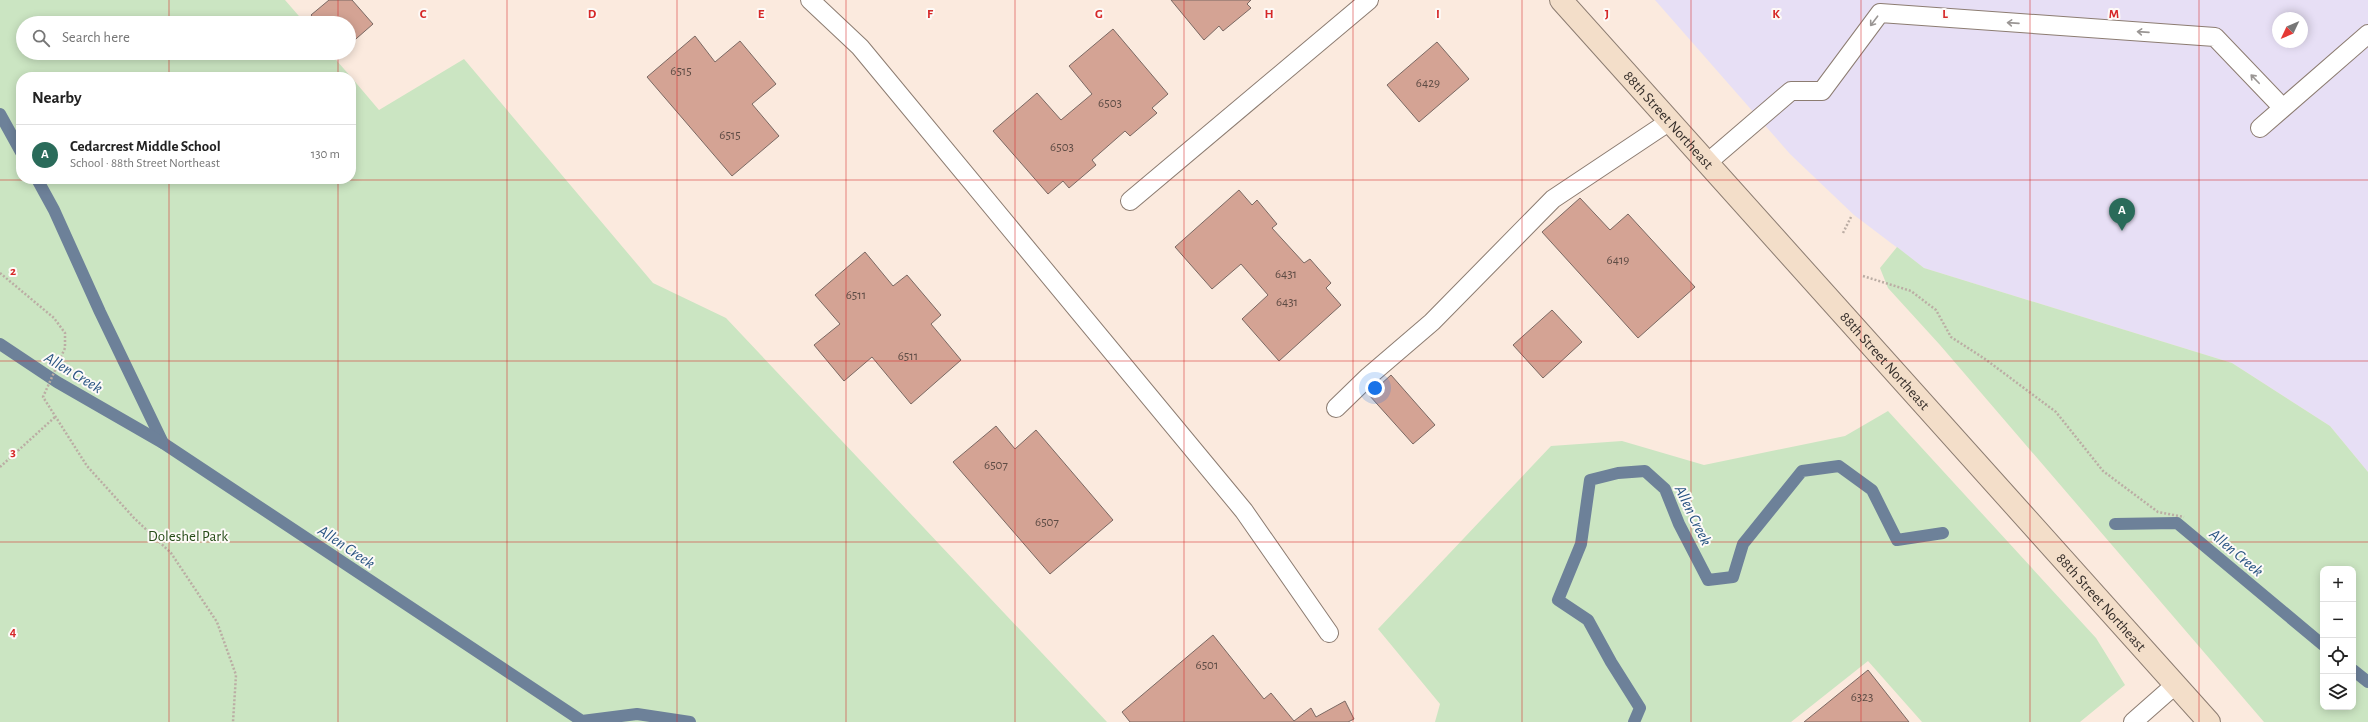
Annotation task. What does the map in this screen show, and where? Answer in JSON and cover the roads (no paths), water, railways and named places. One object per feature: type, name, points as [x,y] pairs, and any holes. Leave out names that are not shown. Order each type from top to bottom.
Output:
[{"type":"main road","name":"88th Street Northeast","points":[[1560,0],[2209,722]]},
{"type":"lane","points":[[810,0],[860,46],[1239,505],[1329,633]]},
{"type":"lane","points":[[1130,201],[1369,0]]},
{"type":"lane","points":[[1708,163],[1791,91],[1822,91],[1880,13],[2215,37],[2282,107]]},
{"type":"lane","points":[[2260,128],[2282,107],[2368,34]]},
{"type":"lane","points":[[1336,408],[1369,376],[1432,322],[1553,199],[1594,174],[1670,121]]},
{"type":"lane","points":[[2133,722],[2176,685]]},
{"type":"waterway","points":[[0,114],[16,143]]},
{"type":"waterway","points":[[40,184],[54,210],[100,312],[163,443]]},
{"type":"waterway","name":"Allen Creek","points":[[0,344],[57,382],[163,443],[582,721],[637,714],[690,722]]},
{"type":"waterway","name":"Allen Creek","points":[[1634,722],[1640,708],[1611,662],[1588,620],[1558,600],[1581,544],[1590,480],[1618,473],[1645,471],[1665,489],[1679,524],[1708,580],[1733,577],[1743,544],[1802,471],[1839,466],[1872,490],[1897,540],[1943,533]]},
{"type":"waterway","name":"Allen Creek","points":[[2115,524],[2177,523],[2320,642]]},
{"type":"waterway","name":"Allen Creek","points":[[2356,672],[2368,682]]},
{"type":"place","name":"Cedarcrest Middle School","points":[[2122,231]]},
{"type":"park label","name":"Doleshel Park","points":[[188,536]]}]
